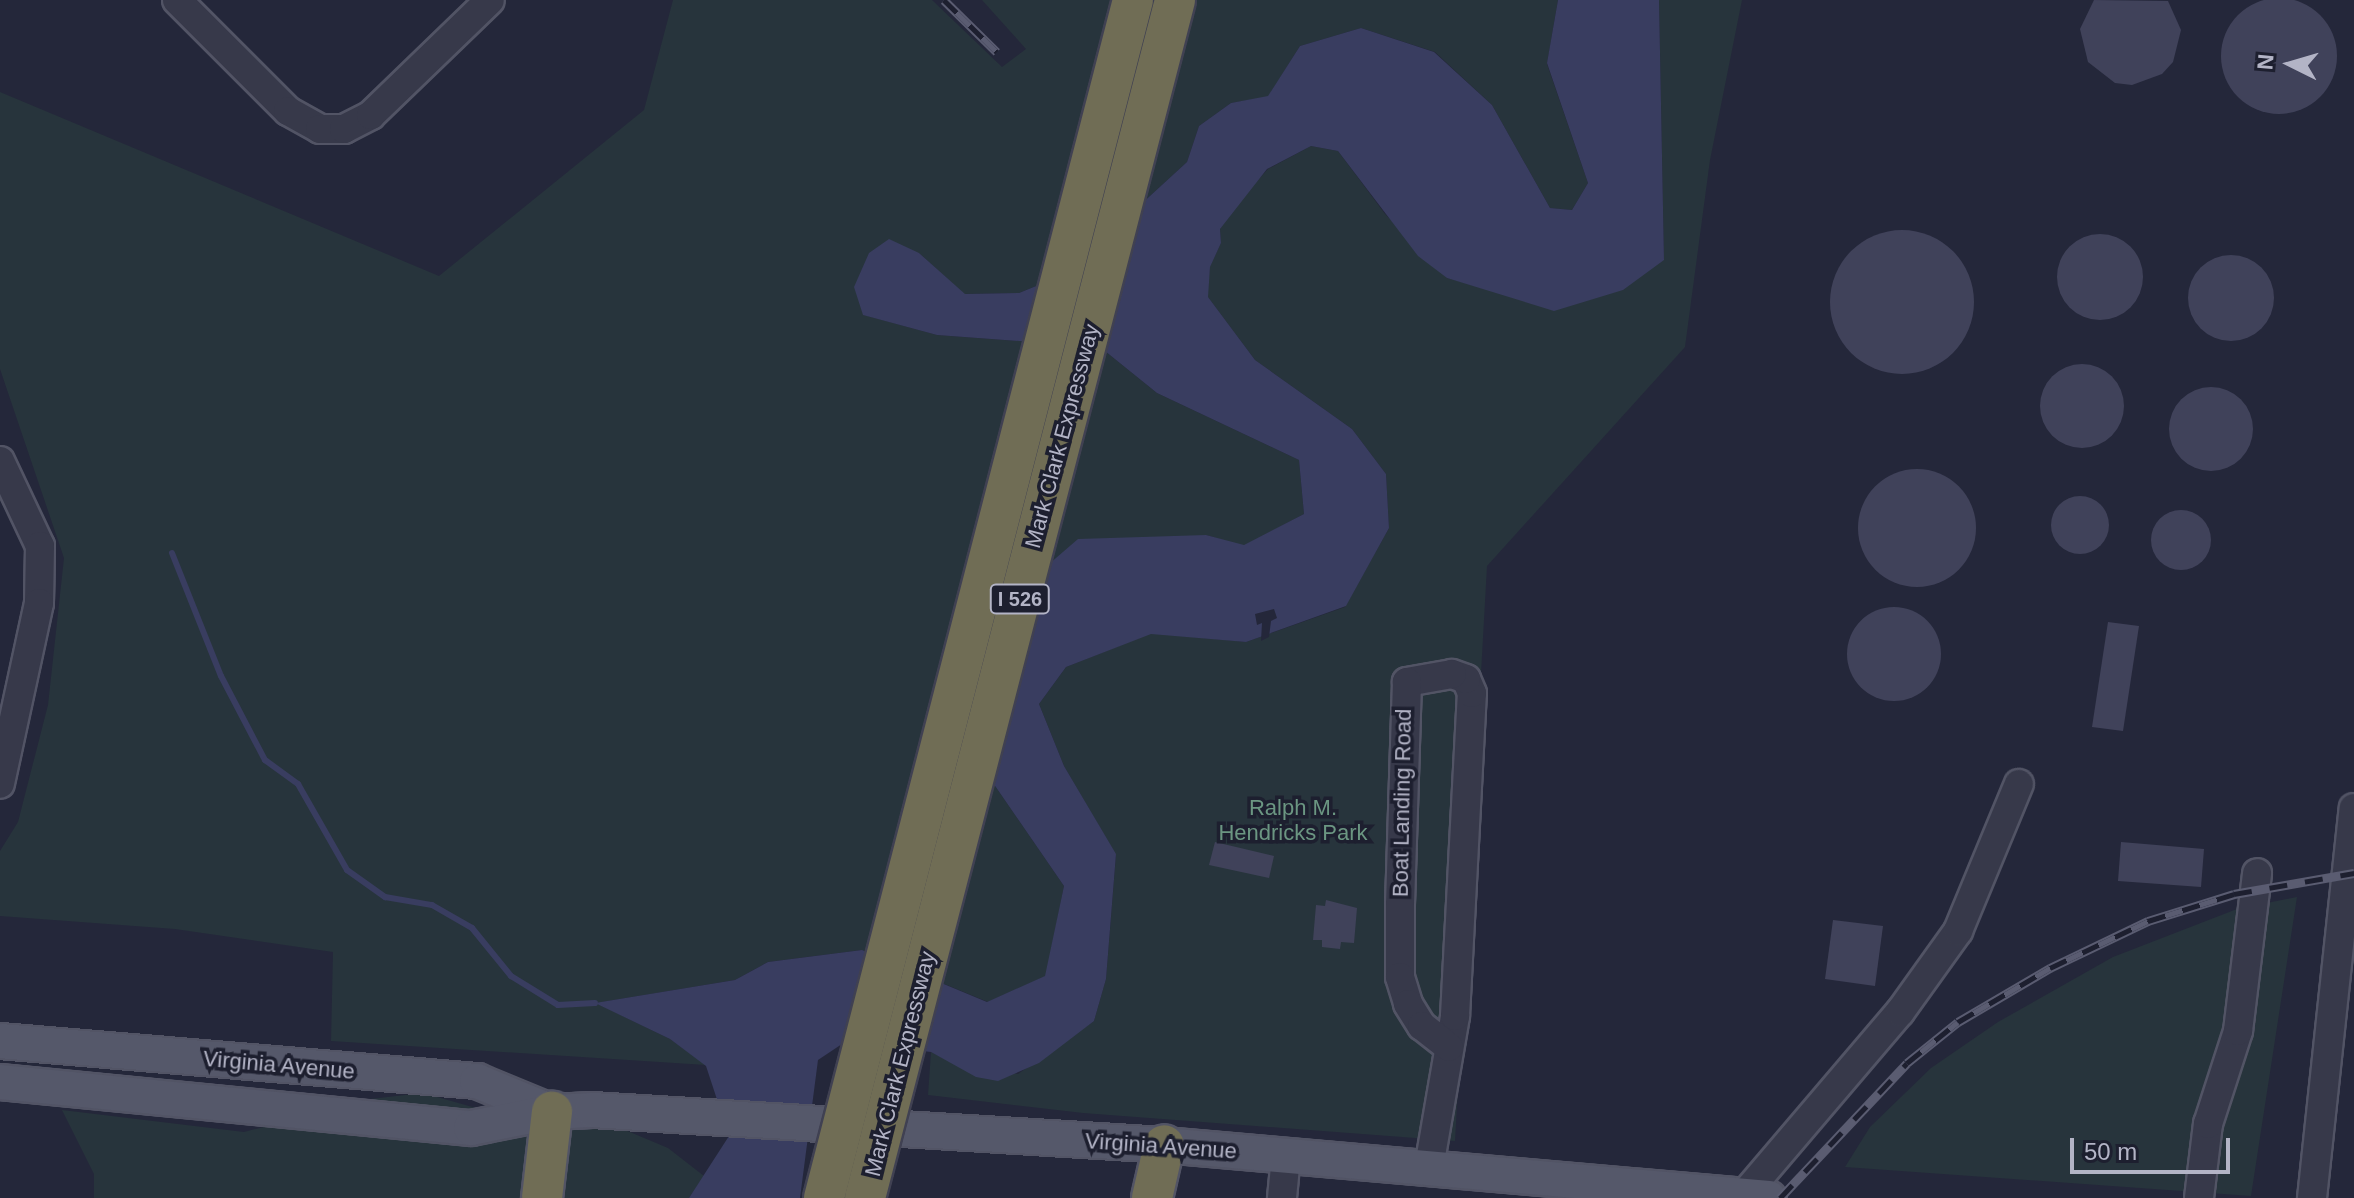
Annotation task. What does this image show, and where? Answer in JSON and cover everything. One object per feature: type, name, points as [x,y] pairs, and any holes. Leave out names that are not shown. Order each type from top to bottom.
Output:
[{"type":"highway","name":"Mark Clark Expressway","points":[[824,1198],[1133,0]]},
{"type":"highway","name":"Mark Clark Expressway","points":[[865,1198],[1175,0]]},
{"type":"highway","points":[[543,1190],[552,1112]]},
{"type":"highway","points":[[1152,1198],[1164,1145]]},
{"type":"main road","name":"Virginia Avenue","points":[[0,1041],[477,1081],[552,1112]]},
{"type":"main road","points":[[199,1105],[203,1058]]},
{"type":"main road","name":"Virginia Avenue","points":[[0,1082],[199,1105],[471,1128],[552,1112],[592,1110],[1164,1145],[1429,1167],[1578,1189],[1757,1197]]},
{"type":"street","points":[[177,0],[288,111],[320,129],[344,129],[371,115],[490,0]]},
{"type":"street","points":[[0,461],[40,546],[39,603],[0,784]]},
{"type":"street","name":"Boat Landing Road","points":[[1429,1167],[1449,1047],[1472,693],[1466,679],[1452,674],[1407,682],[1400,905],[1400,977],[1408,1004],[1422,1026],[1449,1047]]},
{"type":"street","points":[[1757,1197],[1900,1012],[1958,931],[2019,784]]},
{"type":"street","points":[[2312,1198],[2354,808]]},
{"type":"street","points":[[2199,1198],[2208,1124],[2238,1031],[2257,873]]},
{"type":"street","points":[[1282,1198],[1286,1156]]},
{"type":"green space","points":[[673,0],[932,0],[1002,67],[1026,49],[982,0],[1558,0],[1547,64],[1588,183],[1572,210],[1550,208],[1492,105],[1435,52],[1361,28],[1300,46],[1268,97],[1231,103],[1199,126],[1187,162],[1102,240],[1078,269],[1019,293],[964,294],[919,253],[864,315],[937,335],[1100,347],[1157,393],[1299,460],[1304,514],[1244,546],[1206,535],[1025,579],[983,621],[991,780],[1064,886],[1046,976],[988,1002],[862,950],[768,962],[735,980],[596,1003],[670,1039],[706,1065],[331,1041],[333,952],[175,929],[0,916],[0,851],[18,822],[48,705],[64,558],[0,369],[0,92],[439,276],[644,110]]},
{"type":"green space","name":"Ralph M. Hendricks Park","points":[[1659,0],[1742,0],[1710,160],[1685,347],[1487,566],[1455,1141],[1083,1113],[928,1095],[931,1052],[954,1063],[1018,1074],[1094,1021],[1106,979],[1116,855],[1064,766],[1039,704],[1066,667],[1151,633],[1246,642],[1345,607],[1389,528],[1386,474],[1352,429],[1255,360],[1207,296],[1210,266],[1221,243],[1220,229],[1229,212],[1268,169],[1311,146],[1338,151],[1385,214],[1447,278],[1487,289],[1664,260]]},
{"type":"green space","points":[[2297,897],[2251,1196],[1845,1167],[1870,1127],[1931,1068],[1998,1022],[2113,957],[2237,909]]},
{"type":"green space","points":[[423,1093],[476,1108],[568,1106],[668,1148],[704,1176],[689,1198],[94,1198],[94,1174],[62,1110],[244,1132],[370,1099]]},
{"type":"water","points":[[1558,0],[1659,0],[1664,260],[1623,290],[1554,311],[1447,278],[1418,256],[1338,151],[1311,146],[1267,169],[1220,229],[1221,243],[1210,267],[1208,297],[1255,360],[1352,429],[1386,474],[1389,528],[1346,606],[1246,642],[1151,634],[1066,667],[1039,704],[1064,766],[1116,854],[1106,979],[1094,1021],[1039,1063],[998,1081],[976,1077],[931,1052],[845,1042],[818,1060],[800,1198],[689,1198],[729,1136],[706,1066],[670,1039],[595,1003],[735,980],[768,962],[862,950],[987,1002],[1045,976],[1064,886],[991,780],[930,751],[983,621],[1078,539],[1206,535],[1244,545],[1304,514],[1299,460],[1157,393],[1100,347],[937,335],[863,315],[854,287],[869,253],[889,239],[919,253],[965,294],[1019,293],[1078,269],[1102,240],[1187,162],[1199,126],[1231,103],[1268,96],[1300,46],[1361,28],[1434,52],[1492,105],[1550,208],[1572,210],[1588,183],[1547,63]]},
{"type":"pier","points":[[1274,609],[1277,618],[1271,621],[1269,637],[1261,641],[1262,623],[1257,625],[1255,614]]},
{"type":"building","points":[[2279,-2],[2301,2],[2320,15],[2333,34],[2337,56],[2333,78],[2320,97],[2301,110],[2279,114],[2257,110],[2238,97],[2225,78],[2221,56],[2225,34],[2238,15],[2257,2]]},
{"type":"building","points":[[2094,0],[2168,1],[2181,30],[2173,62],[2162,74],[2132,85],[2115,83],[2088,62],[2080,29]]},
{"type":"building","points":[[1902,230],[1930,236],[1953,251],[1968,274],[1974,302],[1968,330],[1953,353],[1930,368],[1902,374],[1874,368],[1851,353],[1836,330],[1830,302],[1836,274],[1851,251],[1874,236]]},
{"type":"building","points":[[2100,234],[2117,237],[2131,246],[2140,260],[2143,277],[2140,294],[2131,308],[2117,317],[2100,320],[2083,317],[2069,308],[2060,294],[2057,277],[2060,260],[2069,246],[2083,237]]},
{"type":"building","points":[[2231,255],[2247,259],[2261,268],[2270,282],[2274,298],[2270,314],[2261,328],[2247,337],[2231,341],[2215,337],[2201,328],[2192,314],[2188,298],[2192,282],[2201,268],[2215,259]]},
{"type":"building","points":[[2082,364],[2098,367],[2112,376],[2121,390],[2124,406],[2121,422],[2112,436],[2098,445],[2082,448],[2066,445],[2052,436],[2043,422],[2040,406],[2043,390],[2052,376],[2066,367]]},
{"type":"building","points":[[2211,387],[2227,390],[2241,399],[2250,413],[2253,429],[2250,445],[2241,459],[2227,468],[2211,471],[2195,468],[2181,459],[2172,445],[2169,429],[2172,413],[2181,399],[2195,390]]},
{"type":"building","points":[[1917,469],[1939,474],[1959,486],[1971,506],[1976,528],[1971,550],[1959,570],[1939,582],[1917,587],[1895,582],[1875,570],[1863,550],[1858,528],[1863,506],[1875,486],[1895,474]]},
{"type":"building","points":[[2080,496],[2091,498],[2100,505],[2107,514],[2107,536],[2100,545],[2091,552],[2080,554],[2069,552],[2060,545],[2053,536],[2051,525],[2053,514],[2060,505],[2069,498]]},
{"type":"building","points":[[2181,510],[2192,512],[2202,519],[2209,529],[2209,551],[2202,561],[2192,568],[2181,570],[2170,568],[2160,561],[2153,551],[2151,540],[2153,529],[2160,519],[2170,512]]},
{"type":"building","points":[[1885,607],[1903,607],[1928,620],[1938,636],[1941,654],[1938,672],[1928,688],[1903,701],[1885,701],[1860,688],[1847,663],[1847,645],[1860,620]]},
{"type":"building","points":[[2108,622],[2139,626],[2123,731],[2092,727]]},
{"type":"building","points":[[1215,842],[1274,856],[1269,878],[1209,865]]},
{"type":"building","points":[[2121,842],[2204,849],[2201,887],[2118,881]]},
{"type":"building","points":[[1326,900],[1357,908],[1354,943],[1341,942],[1340,949],[1322,947],[1322,940],[1313,940],[1316,905],[1325,906]]},
{"type":"building","points":[[1833,920],[1883,926],[1875,986],[1825,979]]},
{"type":"waterway","points":[[172,553],[221,676],[265,760],[298,784],[347,870],[385,897],[432,905],[472,928],[511,976],[558,1005],[595,1003]]},
{"type":"railway","points":[[944,0],[997,52]]},
{"type":"railway","points":[[1780,1198],[1907,1063],[1958,1022],[2050,968],[2148,921],[2234,894],[2354,873]]}]
